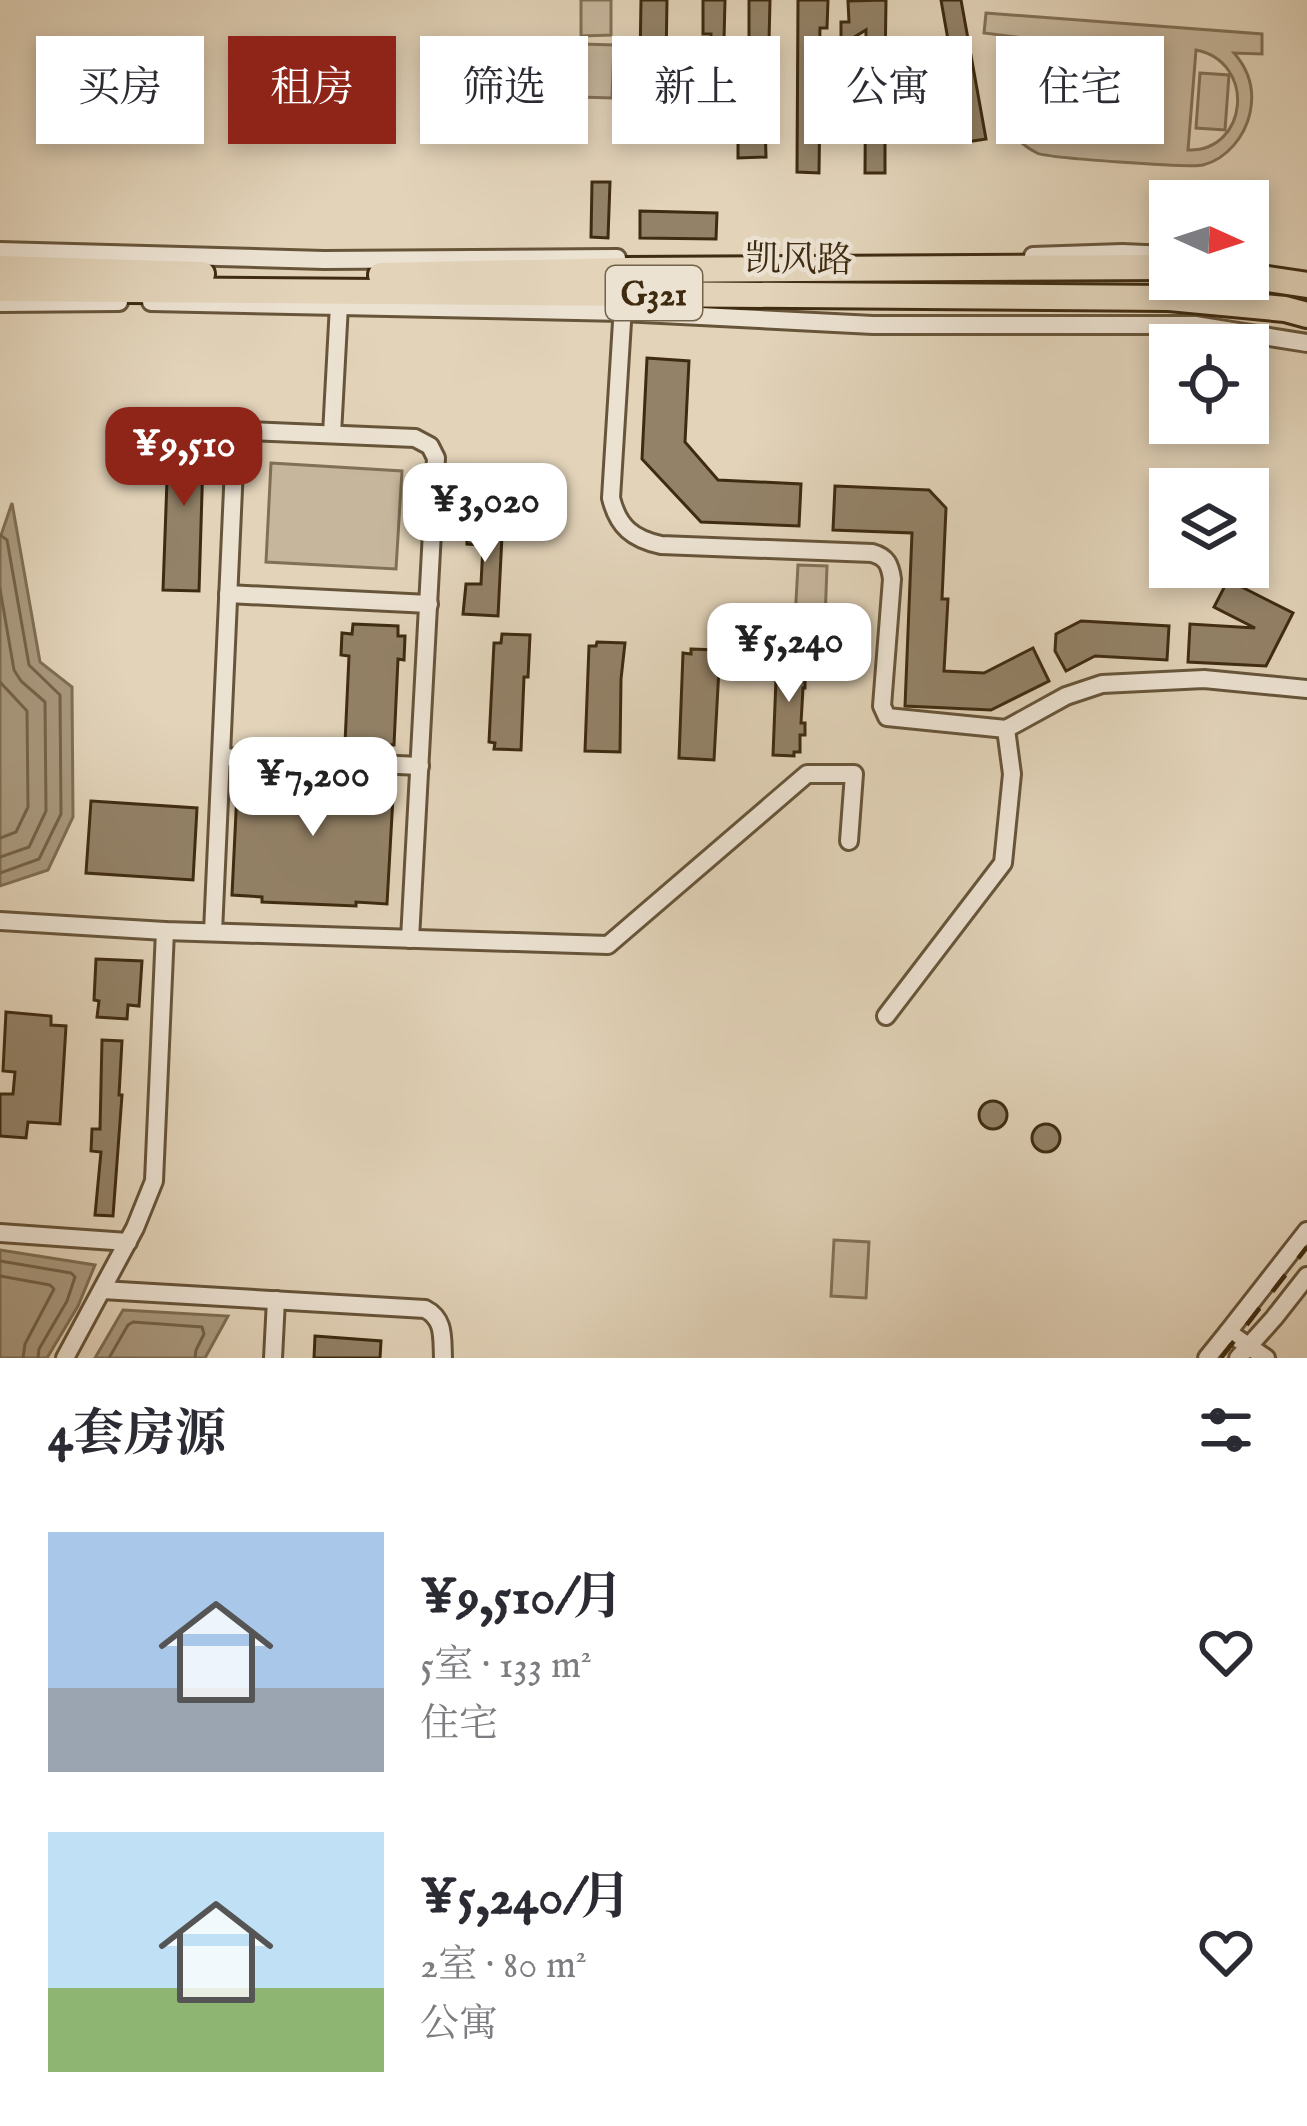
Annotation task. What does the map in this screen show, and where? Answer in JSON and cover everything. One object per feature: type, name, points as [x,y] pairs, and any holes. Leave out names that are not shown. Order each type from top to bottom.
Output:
[{"type":"highway","name":"凯风路","points":[[0,268],[624,292],[1149,268]]},
{"type":"highway","points":[[1269,279],[1307,285]]},
{"type":"highway","name":"凯风路","points":[[0,289],[1169,298],[1307,315]]},
{"type":"street","points":[[0,251],[324,260],[1149,255]]},
{"type":"street","points":[[1269,270],[1307,276]]},
{"type":"street","points":[[624,292],[611,499],[622,526],[634,536],[661,545],[880,555],[889,563],[892,579],[884,715],[1006,729],[1066,696],[1102,684],[1204,679],[1307,689]]},
{"type":"street","points":[[0,303],[338,305],[624,292],[873,325],[1195,325],[1307,344]]},
{"type":"street","points":[[332,434],[338,305]]},
{"type":"street","points":[[213,932],[235,445],[245,431],[332,434],[415,438],[433,449],[437,466],[410,939]]},
{"type":"street","points":[[229,594],[429,604]]},
{"type":"street","points":[[886,1016],[1003,863],[1012,774],[1006,729]]},
{"type":"street","points":[[221,757],[420,766]]},
{"type":"street","points":[[0,921],[608,945],[807,774],[854,774],[849,841]]},
{"type":"street","points":[[65,1358],[128,1242],[154,1181],[165,931]]},
{"type":"street","points":[[1207,1358],[1307,1231]]},
{"type":"street","points":[[0,1233],[128,1242]]},
{"type":"street","points":[[1244,1353],[1307,1276]]},
{"type":"street","points":[[102,1290],[424,1309],[440,1324],[443,1358]]},
{"type":"street","points":[[273,1358],[276,1300]]},
{"type":"street","points":[[1228,1331],[1244,1353],[1266,1358]]},
{"type":"shaded area","points":[[581,0],[611,0],[611,35],[581,36]]},
{"type":"shaded area","points":[[986,13],[1262,34],[1262,54],[1234,53],[1249,81],[1248,122],[1227,152],[1203,165],[1037,153],[1024,144],[1164,144],[1164,36],[984,33]],"holes":[[[1196,50],[1216,58],[1236,87],[1233,122],[1208,147],[1188,150]]]},
{"type":"shaded area","points":[[588,44],[612,45],[612,98],[588,97]]},
{"type":"shaded area","points":[[1200,73],[1229,75],[1225,130],[1196,128]]},
{"type":"shaded area","points":[[271,463],[402,471],[396,569],[266,562]]},
{"type":"shaded area","points":[[798,565],[827,566],[825,621],[795,619]]},
{"type":"shaded area","points":[[834,1240],[869,1242],[866,1298],[831,1296]]},
{"type":"water","points":[[12,503],[40,662],[72,687],[73,817],[48,870],[0,886],[0,538]]},
{"type":"water","points":[[0,1250],[95,1265],[78,1306],[47,1358],[0,1358]]},
{"type":"water","points":[[123,1310],[228,1316],[205,1358],[95,1358]]},
{"type":"building","points":[[641,0],[667,0],[666,36],[640,36]]},
{"type":"building","points":[[703,0],[725,0],[724,36],[703,34]]},
{"type":"building","points":[[749,0],[770,0],[769,36],[749,36]]},
{"type":"building","points":[[798,0],[828,0],[827,28],[820,28],[820,36],[804,36],[804,144],[819,144],[819,173],[797,172]]},
{"type":"building","points":[[886,0],[885,36],[866,36],[866,30],[841,36],[841,22],[849,22],[848,1]]},
{"type":"building","points":[[941,0],[961,0],[967,36],[947,36]]},
{"type":"building","points":[[972,61],[986,139],[972,141]]},
{"type":"building","points":[[738,144],[766,144],[766,157],[738,158]]},
{"type":"building","points":[[865,144],[885,144],[885,173],[865,173]]},
{"type":"building","points":[[592,182],[610,182],[608,238],[591,237]]},
{"type":"building","points":[[640,211],[717,213],[716,239],[640,238]]},
{"type":"building","points":[[647,358],[689,361],[685,442],[718,480],[801,484],[799,526],[701,522],[642,459]]},
{"type":"building","points":[[169,426],[204,427],[199,591],[163,590]]},
{"type":"building","points":[[835,486],[929,490],[946,508],[944,671],[984,673],[1033,648],[1049,681],[991,710],[905,706],[912,533],[833,530]]},
{"type":"building","points":[[467,514],[503,516],[498,616],[463,614],[466,584],[481,584],[483,545],[467,544]]},
{"type":"building","points":[[1224,588],[1244,588],[1293,613],[1266,666],[1188,662],[1190,624],[1255,628],[1214,607]]},
{"type":"building","points":[[1081,621],[1169,626],[1167,660],[1095,656],[1066,671],[1055,651],[1056,634]]},
{"type":"building","points":[[353,624],[398,626],[398,636],[405,636],[404,660],[398,659],[394,745],[345,743],[349,656],[341,655],[342,633],[352,634]]},
{"type":"building","points":[[502,634],[530,635],[521,750],[494,749],[495,743],[489,742],[494,643],[501,643]]},
{"type":"building","points":[[625,643],[620,752],[585,751],[589,646]]},
{"type":"building","points":[[691,649],[720,650],[714,760],[679,758],[683,653],[691,654]]},
{"type":"building","points":[[777,654],[805,658],[801,723],[805,723],[805,735],[800,735],[800,752],[794,756],[773,755]]},
{"type":"building","points":[[238,771],[394,779],[387,904],[262,902],[262,897],[232,895]]},
{"type":"building","points":[[91,801],[197,808],[193,880],[86,873]]},
{"type":"building","points":[[96,959],[142,961],[139,1006],[128,1005],[127,1019],[97,1017]]},
{"type":"building","points":[[6,1012],[51,1016],[51,1025],[66,1026],[60,1124],[28,1122],[26,1138],[0,1136],[0,1094],[13,1094],[15,1072],[3,1071]]},
{"type":"building","points":[[102,1040],[122,1041],[113,1216],[95,1215],[101,1152],[91,1151],[92,1129],[100,1129]]},
{"type":"building","points":[[993,1101],[1003,1105],[1007,1115],[1003,1125],[993,1129],[983,1125],[979,1115],[983,1105]]},
{"type":"building","points":[[1046,1124],[1056,1128],[1060,1138],[1056,1148],[1046,1152],[1036,1148],[1032,1138],[1036,1128]]},
{"type":"building","points":[[315,1336],[381,1341],[380,1358],[314,1358]]},
{"type":"railway","points":[[1221,1358],[1307,1247]]}]
